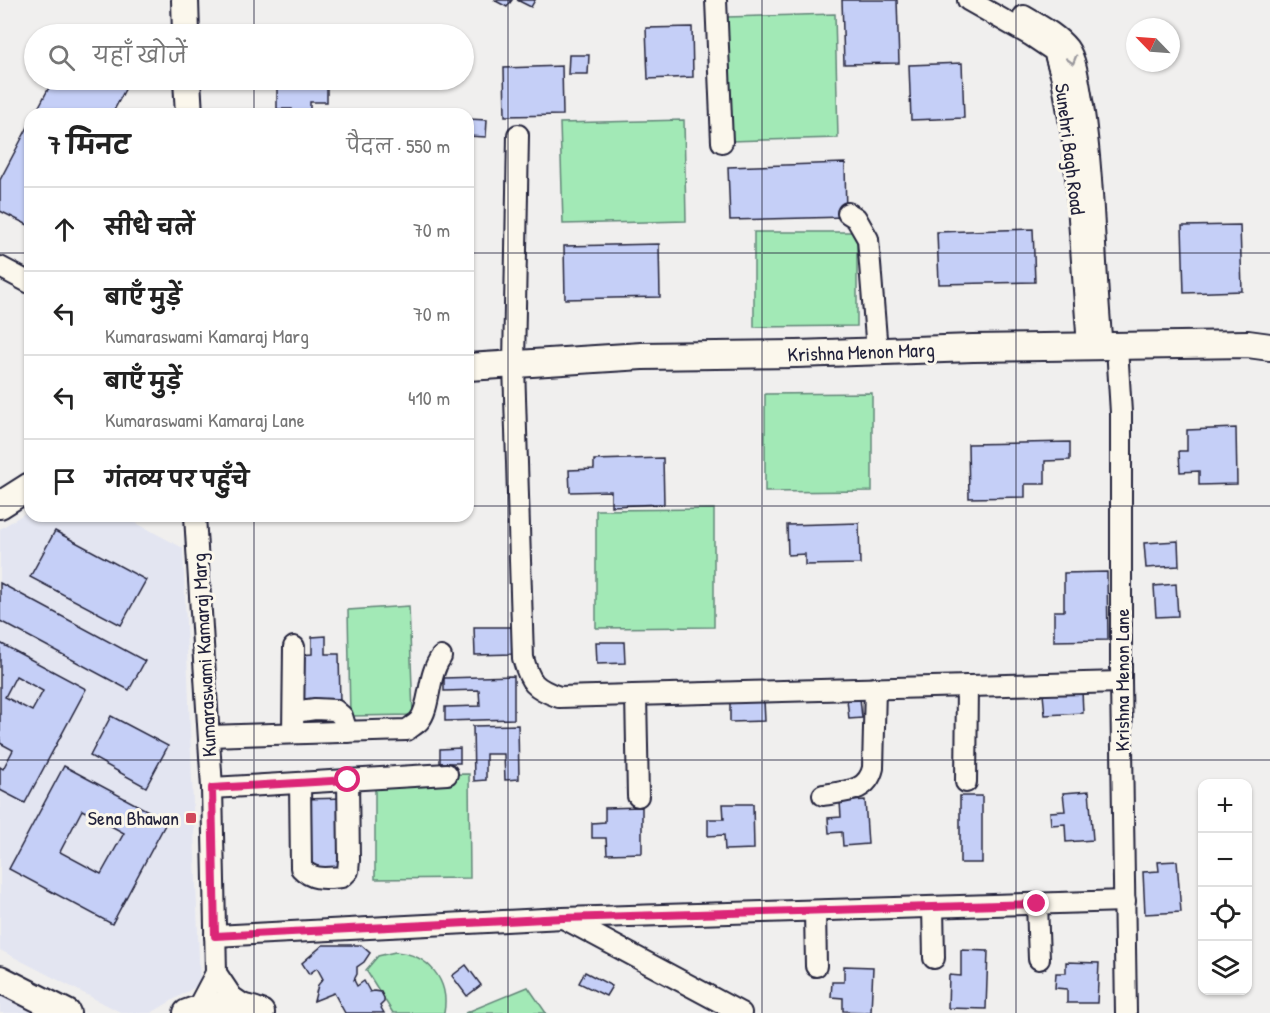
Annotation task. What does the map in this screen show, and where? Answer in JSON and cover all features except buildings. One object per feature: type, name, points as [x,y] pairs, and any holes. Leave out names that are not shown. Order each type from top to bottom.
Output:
[{"type":"main road","points":[[185,0],[186,24]]},
{"type":"main road","points":[[188,90],[189,108]]},
{"type":"main road","name":"Krishna Menon Marg","points":[[474,367],[642,356],[1265,344]]},
{"type":"main road","points":[[0,504],[24,490]]},
{"type":"main road","points":[[0,513],[24,498]]},
{"type":"main road","points":[[0,979],[67,1013]]},
{"type":"main road","points":[[192,1011],[217,1005],[233,1005],[255,1010]]},
{"type":"street","points":[[716,0],[722,142]]},
{"type":"street","name":"Sunehri Bagh Road","points":[[968,0],[1054,51],[1062,78],[1074,147],[1103,347]]},
{"type":"street","points":[[996,0],[1052,33],[1069,50],[1079,84],[1089,146],[1097,299],[1103,347]]},
{"type":"street","points":[[518,135],[514,365],[523,658],[529,678],[542,691],[559,697],[1121,682]]},
{"type":"street","points":[[848,213],[856,218],[868,239],[877,351]]},
{"type":"street","points":[[0,267],[24,280]]},
{"type":"street","points":[[0,280],[24,293]]},
{"type":"street","name":"Krishna Menon Lane","points":[[1103,347],[1121,412],[1121,682],[1126,1013]]},
{"type":"street","name":"Kumaraswami Kamaraj Marg","points":[[192,1011],[216,973],[212,788],[196,522]]},
{"type":"street","points":[[293,733],[294,647]]},
{"type":"street","points":[[208,736],[407,730],[420,720],[432,673],[441,657]]},
{"type":"street","points":[[966,782],[967,686]]},
{"type":"street","points":[[823,795],[857,789],[866,785],[871,779],[875,688]]},
{"type":"street","points":[[636,695],[638,796]]},
{"type":"street","points":[[294,712],[315,709],[335,710],[342,716],[347,732]]},
{"type":"street","points":[[212,788],[447,774]]},
{"type":"street","points":[[300,783],[300,868],[315,878],[342,877],[348,871],[349,860],[348,780]]},
{"type":"street","points":[[215,936],[563,918],[1125,901]]},
{"type":"street","points":[[1037,904],[1039,959]]},
{"type":"street","points":[[933,907],[934,958]]},
{"type":"street","points":[[815,910],[816,966]]},
{"type":"street","points":[[563,918],[741,1013]]},
{"type":"street","points":[[216,973],[232,998],[255,1010]]},
{"type":"shaded area","points":[[24,514],[24,522],[134,522],[183,548],[200,984],[151,1013],[122,1013],[0,950],[0,529]]},
{"type":"shaded area","points":[[0,992],[40,1013],[0,1013]]},
{"type":"green space","points":[[835,14],[838,138],[730,141],[727,17]]},
{"type":"green space","points":[[684,120],[686,221],[563,224],[560,123]]},
{"type":"green space","points":[[754,232],[857,232],[857,326],[754,327]]},
{"type":"green space","points":[[872,393],[872,491],[765,492],[765,394]]},
{"type":"green space","points":[[714,509],[714,627],[596,628],[596,510]]},
{"type":"green space","points":[[409,606],[413,715],[350,716],[348,610]]},
{"type":"green space","points":[[469,774],[470,878],[375,879],[375,775]]},
{"type":"green space","points":[[395,952],[417,958],[427,963],[434,971],[444,990],[444,1013],[393,1013],[366,970],[378,956]]},
{"type":"green space","points":[[528,987],[546,1013],[465,1013]]},
{"type":"place","name":"Sena Bhawan","points":[[191,818]]},
{"type":"route","points":[[348,780],[212,788],[215,936],[563,918],[1037,904]]}]
